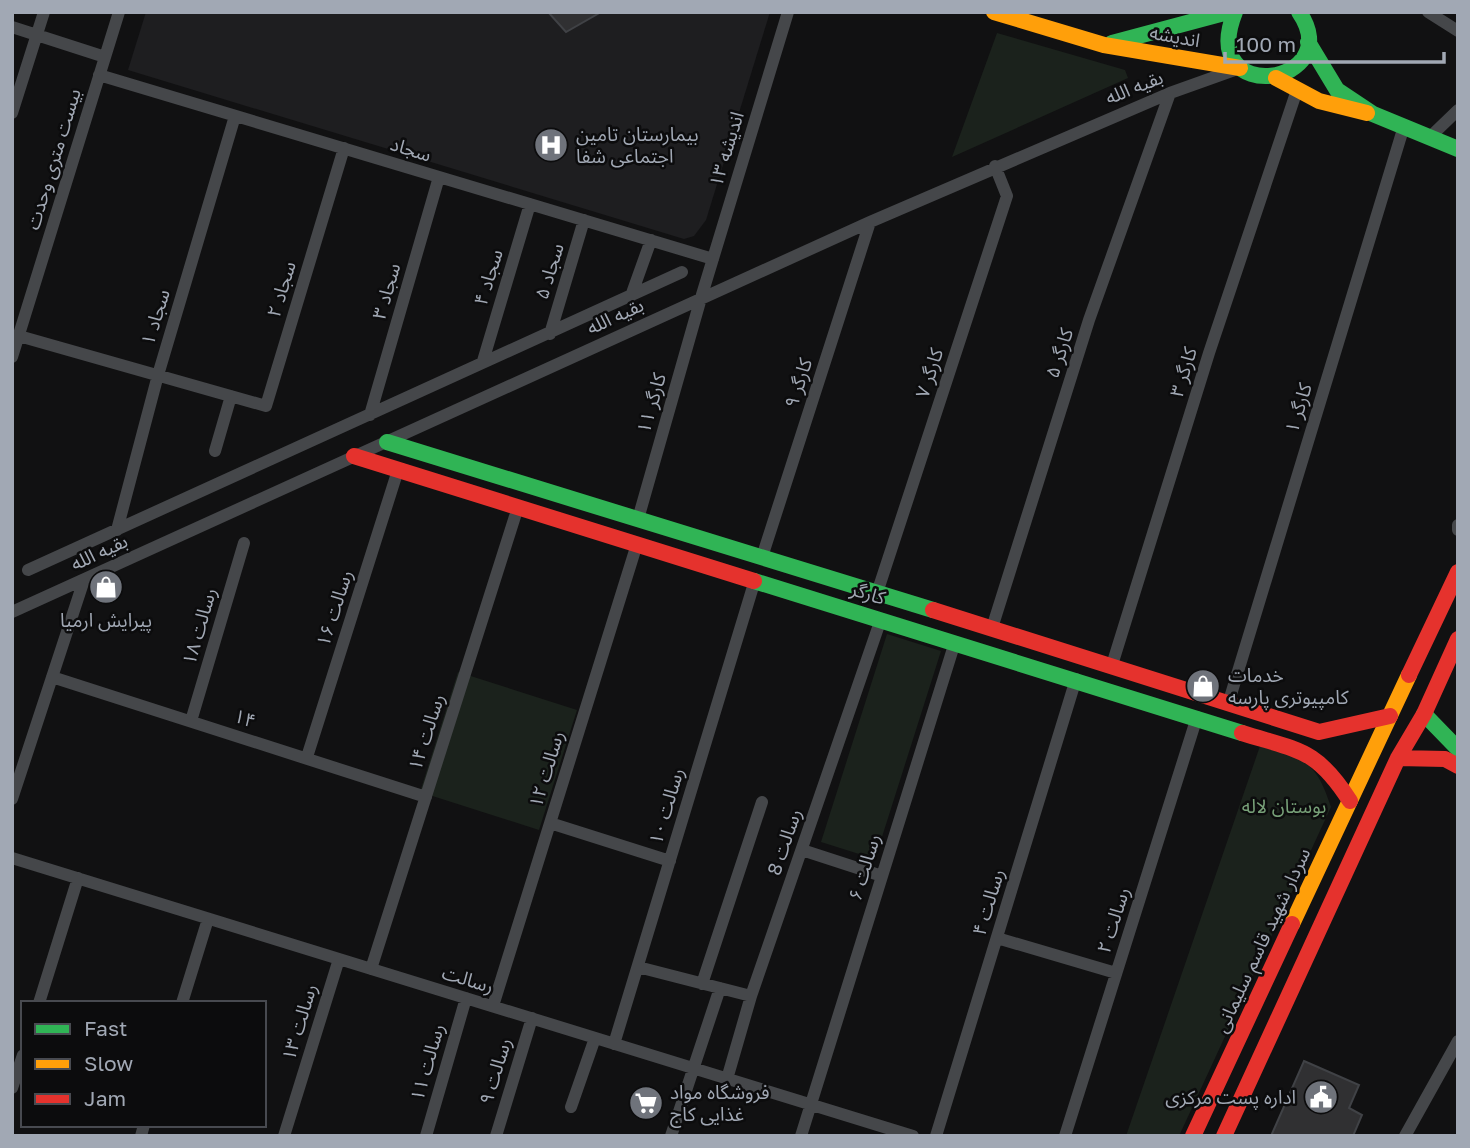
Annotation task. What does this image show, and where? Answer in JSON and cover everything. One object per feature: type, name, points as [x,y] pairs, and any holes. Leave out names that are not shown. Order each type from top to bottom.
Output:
[{"type":"street","points":[[12,113],[44,12]]},
{"type":"street","name":"بیست متری وحدت","points":[[12,357],[118,12]]},
{"type":"street","name":"اندیشه ۱۳","points":[[701,298],[788,12]]},
{"type":"street","name":"اندیشه","points":[[994,12],[1036,18],[1104,45],[1240,68],[1263,78],[1276,78],[1298,65],[1306,23]]},
{"type":"street","name":"اندیشه","points":[[1104,45],[1228,12]]},
{"type":"street","name":"اندیشه","points":[[1235,12],[1226,33],[1227,46],[1240,68]]},
{"type":"street","points":[[1428,12],[1458,31]]},
{"type":"street","name":"اندیشه","points":[[1306,23],[1338,90],[1373,114]]},
{"type":"street","points":[[12,27],[105,57]]},
{"type":"street","name":"بقیه الله","points":[[12,612],[995,166],[1170,93],[1240,68]]},
{"type":"street","name":"سجاد","points":[[99,75],[713,259]]},
{"type":"street","name":"اندیشه","points":[[1276,78],[1296,93],[1328,106],[1373,114],[1458,149]]},
{"type":"street","name":"کارگر ۵","points":[[992,628],[1089,320],[1170,93]]},
{"type":"street","name":"کارگر ۳","points":[[1112,665],[1209,354],[1296,93]]},
{"type":"street","points":[[1430,137],[1458,110]]},
{"type":"street","name":"سجاد ۱","points":[[117,530],[158,375],[235,116]]},
{"type":"street","name":"کارگر ۱","points":[[1228,701],[1404,126]]},
{"type":"street","name":"سجاد ۲","points":[[19,336],[266,406],[344,148]]},
{"type":"street","name":"کارگر ۷","points":[[877,593],[1007,196],[995,166]]},
{"type":"street","name":"سجاد ۳","points":[[370,415],[439,177]]},
{"type":"street","name":"سجاد ۴","points":[[483,361],[530,204]]},
{"type":"street","name":"سجاد ۵","points":[[550,334],[584,220]]},
{"type":"street","name":"کارگر ۹","points":[[762,557],[870,222]]},
{"type":"street","points":[[631,296],[651,240]]},
{"type":"street","name":"بقیه الله","points":[[29,570],[681,272]]},
{"type":"street","name":"کارگر ۱۱","points":[[638,519],[701,298]]},
{"type":"street","points":[[215,450],[231,396]]},
{"type":"street","name":"کارگر","points":[[387,442],[1228,701],[1319,732]]},
{"type":"street","name":"کارگر","points":[[354,456],[1076,679],[1309,754],[1331,771],[1350,801]]},
{"type":"street","name":"رسالت ۱۶","points":[[307,757],[398,470]]},
{"type":"street","name":"رسالت ۱۴","points":[[371,969],[518,507]]},
{"type":"street","name":"رسالت ۱۸","points":[[191,721],[244,543]]},
{"type":"street","name":"رسالت ۱۲","points":[[493,1006],[637,544]]},
{"type":"street","name":"سردار شهید قاسم سلیمانی","points":[[1194,1136],[1458,572]]},
{"type":"street","points":[[12,799],[84,580]]},
{"type":"street","name":"رسالت ۱۰","points":[[614,1044],[755,580]]},
{"type":"street","name":"رسالت 8","points":[[727,1079],[751,996],[881,619]]},
{"type":"street","points":[[1224,1136],[1398,758],[1458,639]]},
{"type":"street","name":"رسالت ۶","points":[[801,1136],[955,642]]},
{"type":"street","points":[[1034,666],[1041,643]]},
{"type":"street","name":"۱۴","points":[[52,677],[426,797]]},
{"type":"street","name":"رسالت ۴","points":[[936,1136],[1076,679]]},
{"type":"street","points":[[1423,713],[1454,755]]},
{"type":"street","points":[[1309,754],[1319,745],[1319,732],[1390,716]]},
{"type":"street","name":"رسالت ۲","points":[[1065,1136],[1197,717]]},
{"type":"street","points":[[1398,758],[1454,755]]},
{"type":"street","points":[[702,984],[762,802]]},
{"type":"street","points":[[550,823],[670,861]]},
{"type":"street","points":[[802,850],[882,876]]},
{"type":"street","name":"رسالت","points":[[12,858],[913,1136]]},
{"type":"street","points":[[40,1001],[78,878]]},
{"type":"street","points":[[183,1001],[208,919]]},
{"type":"street","points":[[997,938],[1116,974]]},
{"type":"street","name":"رسالت ۱۳","points":[[284,1136],[339,959]]},
{"type":"street","points":[[638,967],[751,996]]},
{"type":"street","points":[[671,1136],[720,988]]},
{"type":"street","name":"رسالت ۱۱","points":[[426,1136],[466,998]]},
{"type":"street","name":"رسالت ۹","points":[[496,1136],[532,1018]]},
{"type":"street","points":[[571,1107],[596,1038]]},
{"type":"street","points":[[1405,1136],[1458,1041]]},
{"type":"street","points":[[12,1088],[21,1061]]},
{"type":"shaded area","name":"بیمارستان تامین اجتماعی شفا","points":[[146,12],[770,12],[706,220],[694,236],[684,239],[128,70]]},
{"type":"green space","points":[[997,33],[1125,70],[1128,78],[952,157]]},
{"type":"green space","points":[[887,634],[941,651],[875,859],[821,842]]},
{"type":"green space","points":[[458,672],[577,710],[539,830],[420,792]]},
{"type":"green space","name":"بوستان لاله","points":[[1260,746],[1298,759],[1313,770],[1331,807],[1179,1136],[1126,1136]]},
{"type":"building","points":[[548,12],[601,12],[566,32]]},
{"type":"building","name":"اداره پست مرکزی","points":[[1304,1061],[1359,1085],[1349,1108],[1362,1115],[1353,1136],[1271,1136]]},
{"type":"traffic: fast","points":[[1112,43],[1228,12]]},
{"type":"traffic: fast","points":[[1235,12],[1229,43],[1236,63],[1251,74],[1271,76],[1290,70],[1305,56],[1309,37],[1299,12]]},
{"type":"traffic: fast","points":[[1308,42],[1337,90],[1373,114],[1458,149]]},
{"type":"traffic: fast","points":[[387,442],[933,610]]},
{"type":"traffic: fast","points":[[754,581],[1242,733]]},
{"type":"traffic: fast","points":[[1424,714],[1458,749]]},
{"type":"traffic: slow","points":[[994,12],[1104,45],[1240,68]]},
{"type":"traffic: slow","points":[[1276,78],[1319,101],[1367,113]]},
{"type":"traffic: slow","points":[[1292,924],[1409,675]]},
{"type":"traffic: jam","points":[[354,456],[754,581]]},
{"type":"traffic: jam","points":[[1409,675],[1458,572]]},
{"type":"traffic: jam","points":[[933,610],[1319,732],[1390,716]]},
{"type":"traffic: jam","points":[[1224,1136],[1398,758],[1424,714],[1458,639]]},
{"type":"traffic: jam","points":[[1242,733],[1305,754],[1327,771],[1350,801]]},
{"type":"traffic: jam","points":[[1398,758],[1445,759],[1458,766]]},
{"type":"traffic: jam","points":[[1193,1136],[1292,924]]},
{"type":"place","name":"بیمارستان تامین اجتماعی شفا","points":[[551,145]]},
{"type":"place","name":"پیرایش ارمیا","points":[[106,587]]},
{"type":"place","name":"خدمات کامپیوتری پارسه","points":[[1203,686]]},
{"type":"place","name":"اداره پست مرکزی","points":[[1321,1097]]},
{"type":"place","name":"فروشگاه مواد غذایی کاج","points":[[646,1103]]}]
